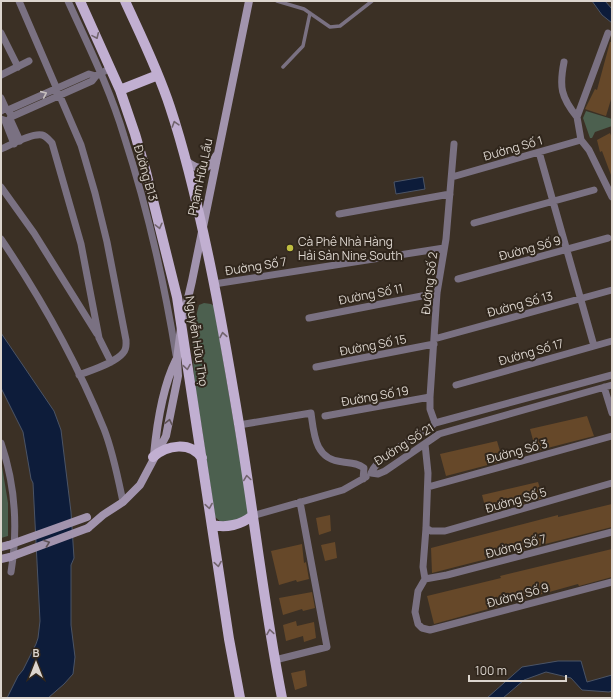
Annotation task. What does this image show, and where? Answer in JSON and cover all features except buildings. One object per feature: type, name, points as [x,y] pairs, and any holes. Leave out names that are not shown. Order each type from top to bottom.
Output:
[{"type":"main road","name":"Nguyễn Hữu Thọ","points":[[80,1],[102,73],[120,90],[135,134],[177,297],[229,639],[240,698]]},
{"type":"main road","points":[[125,1],[148,49],[158,75],[186,161],[202,228],[214,284],[239,425],[252,516],[282,698]]},
{"type":"main road","name":"Phạm Hữu Lầu","points":[[1,559],[88,528],[103,515],[123,502],[140,485],[146,476],[153,457],[166,436],[178,376],[177,359],[181,328],[192,281],[249,1]]},
{"type":"main road","points":[[120,90],[158,75]]},
{"type":"main road","points":[[186,161],[198,168],[206,168],[211,164],[219,150]]},
{"type":"main road","points":[[153,457],[170,447],[182,446],[194,450],[202,458]]},
{"type":"main road","name":"Phạm Hữu Lầu","points":[[5,546],[87,517],[103,515]]},
{"type":"main road","points":[[212,525],[235,525],[252,516]]},
{"type":"street","points":[[19,1],[81,145],[107,242],[118,293],[126,347],[123,353],[111,362],[80,375]]},
{"type":"street","name":"Đường B13","points":[[68,1],[102,73],[124,136],[158,256],[177,359]]},
{"type":"street","points":[[1,33],[18,67]]},
{"type":"street","points":[[608,33],[577,116],[581,140],[590,150],[612,197]]},
{"type":"street","points":[[1,75],[29,61]]},
{"type":"street","points":[[564,62],[561,76],[562,91],[566,103],[577,116]]},
{"type":"street","points":[[5,117],[59,92],[89,74],[102,73]]},
{"type":"street","points":[[1,98],[5,117],[17,143]]},
{"type":"street","points":[[1,149],[29,137],[42,135],[48,138],[52,144],[81,244],[99,338]]},
{"type":"street","name":"Đường Số 1","points":[[452,177],[581,140]]},
{"type":"street","name":"Đường Số 2","points":[[434,423],[430,409],[430,397],[437,293],[444,248],[454,144]]},
{"type":"street","points":[[539,152],[594,346]]},
{"type":"street","points":[[1,187],[34,233],[99,338],[111,362]]},
{"type":"street","points":[[474,223],[594,190]]},
{"type":"street","points":[[339,214],[450,194]]},
{"type":"street","name":"Đường Số 9","points":[[458,279],[608,238]]},
{"type":"street","points":[[1,239],[58,333],[80,375],[104,430],[123,502]]},
{"type":"street","name":"Đường Số 7","points":[[214,284],[444,248]]},
{"type":"street","name":"Đường Số 13","points":[[434,341],[612,290]]},
{"type":"street","name":"Đường Số 11","points":[[309,318],[437,293]]},
{"type":"street","points":[[84,314],[89,314],[94,309]]},
{"type":"street","name":"Đường Số 15","points":[[316,367],[434,341]]},
{"type":"street","name":"Đường Số 17","points":[[456,385],[612,341]]},
{"type":"street","name":"Đường Số 21","points":[[608,386],[439,434],[385,471],[378,474],[371,473],[373,467],[401,446],[429,429],[434,423],[612,375]]},
{"type":"street","points":[[608,386],[612,413]]},
{"type":"street","name":"Đường Số 19","points":[[325,416],[430,397]]},
{"type":"street","points":[[239,425],[311,413],[318,449],[328,457],[338,462],[360,464],[364,468],[363,479]]},
{"type":"street","name":"Đường Số 3","points":[[428,487],[612,436]]},
{"type":"street","points":[[1,443],[10,477],[14,508],[14,555],[11,572]]},
{"type":"street","points":[[425,444],[428,473],[426,528],[422,567],[425,579]]},
{"type":"street","points":[[252,516],[342,490],[371,473]]},
{"type":"street","name":"Đường Số 5","points":[[426,528],[431,531],[445,531],[612,484]]},
{"type":"street","points":[[275,660],[328,647],[300,502]]},
{"type":"street","name":"Đường Số 7","points":[[425,579],[447,575],[612,532]]},
{"type":"street","name":"Đường Số 9","points":[[425,579],[418,591],[415,612],[418,624],[422,628],[430,630],[612,582]]},
{"type":"lane","points":[[277,1],[304,9],[330,27],[340,26],[372,1]]},
{"type":"lane","points":[[283,67],[303,46],[310,13]]},
{"type":"green space","points":[[586,111],[612,119],[612,126],[595,132],[592,138],[590,138],[583,118]]},
{"type":"green space","points":[[204,303],[214,306],[249,512],[244,518],[233,521],[221,522],[215,517],[197,398],[193,367],[193,335],[199,305]]},
{"type":"green space","points":[[1,460],[8,503],[8,536],[1,538]]},
{"type":"water","points":[[592,1],[605,1],[612,9],[612,23],[602,15]]},
{"type":"water","points":[[423,177],[425,189],[396,194],[394,182]]},
{"type":"water","points":[[1,333],[54,411],[61,430],[71,512],[74,558],[71,565],[71,625],[75,657],[73,674],[48,698],[7,698],[36,644],[40,621],[33,483],[23,432],[1,388]]},
{"type":"water","points":[[558,661],[581,661],[587,682],[612,675],[612,691],[582,690],[571,678],[546,672],[524,680],[503,698],[487,698],[522,667]]},
{"type":"place","name":"Cà Phê Nhà Hàng Hải Sản Nine South","points":[[290,248]]}]
